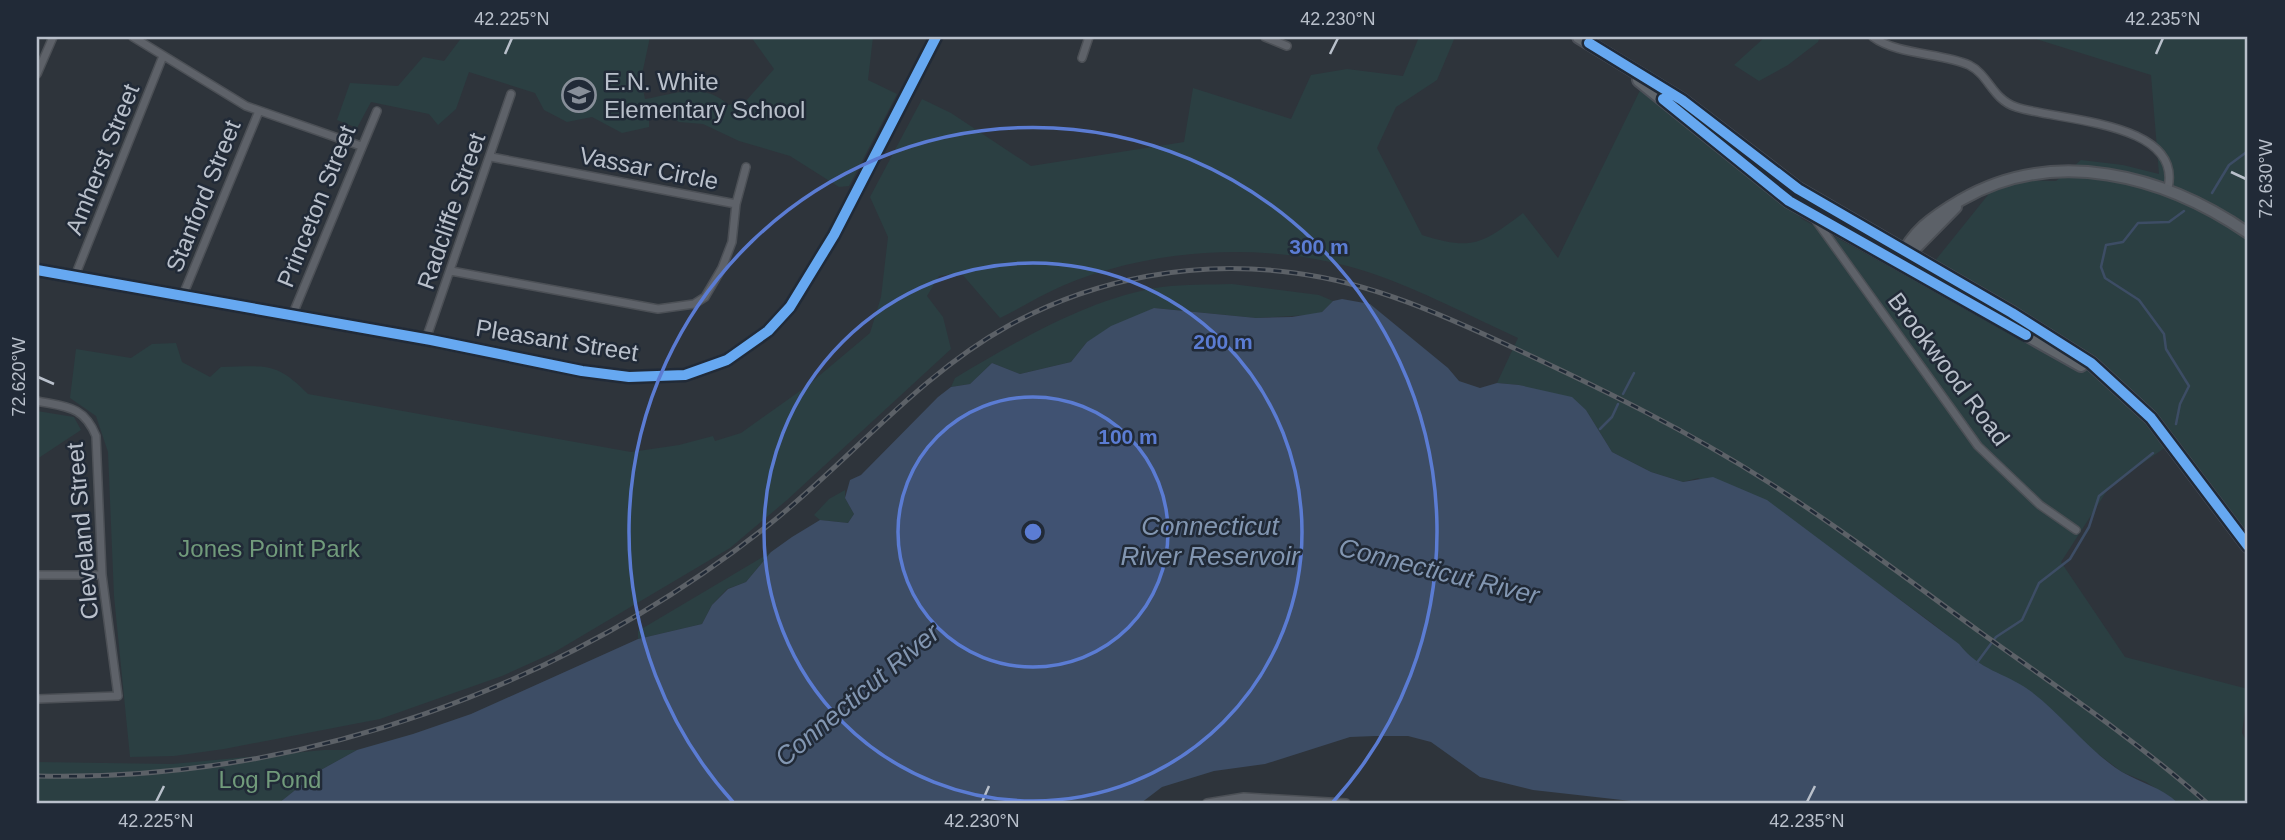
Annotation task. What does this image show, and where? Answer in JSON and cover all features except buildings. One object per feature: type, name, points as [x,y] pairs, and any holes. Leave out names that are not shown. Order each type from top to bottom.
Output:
[{"type":"main road","points":[[1579,37],[1682,100],[1798,189],[2078,354],[2120,388],[2157,426],[2248,546]]},
{"type":"main road","points":[[1611,58],[1763,182],[1810,213],[2120,388]]},
{"type":"street","points":[[37,75],[53,37]]},
{"type":"street","points":[[133,37],[258,111],[361,146]]},
{"type":"street","name":"Pleasant Street","points":[[37,270],[426,339],[582,371],[629,377],[685,374],[727,360],[768,331],[790,307],[811,276],[936,37]]},
{"type":"street","points":[[1082,58],[1090,37]]},
{"type":"street","points":[[1265,37],[1287,46]]},
{"type":"street","points":[[1873,37],[1936,59],[1970,65],[1998,97],[2016,107],[2124,131],[2149,142],[2166,158],[2171,169],[2168,188]]},
{"type":"street","name":"Amherst Street","points":[[75,276],[163,56]]},
{"type":"street","name":"Radcliffe Street","points":[[426,339],[511,94]]},
{"type":"street","name":"Stanford Street","points":[[183,295],[258,111]]},
{"type":"street","name":"Princeton Street","points":[[292,316],[377,111]]},
{"type":"street","name":"Vassar Circle","points":[[451,271],[658,309],[694,304],[705,297],[722,268],[732,242],[737,204],[491,157]]},
{"type":"street","points":[[737,204],[746,167]]},
{"type":"street","points":[[1898,263],[1973,193],[2017,176],[2053,170],[2135,178],[2168,188],[2206,205],[2248,233]]},
{"type":"street","name":"Brookwood Road","points":[[1810,213],[1978,446],[2040,505],[2076,530]]},
{"type":"street","name":"Cleveland Street","points":[[37,401],[74,409],[89,417],[96,436],[102,575],[118,696],[37,699]]},
{"type":"street","points":[[37,575],[102,575]]},
{"type":"street","points":[[1207,803],[1244,797],[1346,803]]},
{"type":"green space","points":[[462,37],[650,37],[641,79],[645,99],[699,91],[709,93],[728,105],[745,102],[774,69],[751,37],[873,37],[868,80],[897,94],[849,186],[839,187],[790,156],[739,141],[703,124],[679,122],[660,110],[649,114],[649,127],[622,133],[592,117],[567,122],[544,110],[535,93],[469,72],[456,109],[438,125],[429,114],[371,102],[357,128],[337,120],[350,83],[398,86],[423,57],[444,61]]},
{"type":"green space","name":"Jones Point Park","points":[[1419,37],[1455,37],[1437,80],[1396,107],[1377,148],[1422,235],[1454,243],[1476,242],[1497,232],[1523,213],[1558,258],[1650,70],[1802,219],[1918,282],[2000,180],[2056,181],[2081,160],[2123,165],[2159,174],[2151,75],[2030,37],[2248,37],[2248,558],[2166,447],[2110,486],[2061,562],[2125,657],[2248,689],[2242,733],[2248,744],[2248,803],[2178,803],[2146,782],[2122,772],[1971,659],[1934,625],[1885,588],[1833,554],[1698,478],[1683,482],[1651,472],[1612,452],[1586,410],[1519,385],[1497,383],[1518,338],[1427,295],[1371,273],[1295,256],[1215,252],[1136,263],[1098,273],[1046,293],[1000,318],[961,273],[939,276],[927,296],[943,317],[951,349],[787,500],[730,548],[553,653],[502,676],[380,719],[224,749],[174,756],[130,757],[114,596],[108,452],[96,416],[70,398],[76,349],[131,358],[152,344],[176,343],[182,362],[210,377],[221,367],[259,366],[287,376],[308,394],[631,452],[679,445],[713,436],[715,441],[741,433],[807,386],[870,333],[881,297],[888,237],[870,197],[922,99],[951,113],[1031,166],[1184,142],[1193,88],[1291,119],[1311,75],[1347,69],[1403,76]]},
{"type":"green space","points":[[1765,37],[1820,37],[1818,42],[1788,65],[1759,81],[1734,65]]},
{"type":"green space","points":[[1232,284],[1319,295],[1333,301],[1322,312],[1310,315],[1256,318],[1154,308],[1087,342],[1071,362],[1020,374],[992,363],[970,384],[951,387],[955,378],[1004,350],[1054,323],[1107,301],[1162,287]]},
{"type":"green space","points":[[37,411],[74,417],[81,430],[37,459]]},
{"type":"green space","points":[[845,490],[845,498],[854,514],[848,523],[820,520],[814,515],[829,499]]},
{"type":"green space","points":[[771,552],[746,582],[727,589],[712,605],[702,624],[638,639],[638,631]]},
{"type":"green space","name":"Log Pond","points":[[324,750],[357,750],[319,771],[279,803],[37,803],[37,762],[172,764]]},
{"type":"water","name":"Connecticut River Reservoir","points":[[1342,299],[1370,304],[1448,368],[1459,381],[1480,388],[1497,383],[1519,385],[1572,397],[1586,410],[1612,452],[1651,472],[1683,482],[1713,477],[1767,500],[1959,644],[1975,660],[2029,690],[2109,763],[2165,793],[2178,803],[1649,803],[1533,790],[1480,777],[1431,742],[1408,736],[1375,736],[1350,737],[1265,764],[1214,771],[1162,787],[1141,803],[279,803],[319,771],[357,750],[471,714],[638,639],[702,624],[712,605],[728,589],[746,582],[771,552],[792,537],[820,520],[848,523],[854,514],[845,498],[850,480],[861,475],[938,397],[951,387],[970,384],[992,363],[1020,374],[1071,362],[1087,342],[1111,326],[1154,308],[1256,318],[1292,317],[1322,312],[1333,301]]},
{"type":"waterway","points":[[2212,193],[2229,165],[2248,151]]},
{"type":"waterway","points":[[2176,424],[2180,404],[2189,386],[2166,349],[2164,334],[2139,300],[2105,278],[2101,267],[2106,245],[2123,242],[2138,223],[2169,222],[2184,211]]},
{"type":"waterway","points":[[1623,394],[1634,373]]},
{"type":"waterway","points":[[1600,429],[1612,417],[1618,404]]},
{"type":"waterway","points":[[1976,664],[1996,637],[2022,620],[2039,583],[2070,559],[2089,527],[2099,496],[2153,453]]},
{"type":"railway","points":[[37,776],[136,774],[234,762],[331,742],[425,714],[517,677],[606,633],[691,581],[771,523],[944,369],[1008,326],[1041,309],[1111,284],[1184,271],[1258,269],[1352,284],[1408,302],[1548,364],[1676,428],[1738,463],[1848,536],[2124,736],[2207,803]]},
{"type":"cycle path","points":[[37,270],[431,340],[582,371],[629,377],[685,375],[727,360],[768,331],[790,307],[834,235],[936,37]]},
{"type":"cycle path","points":[[1589,43],[1682,100],[1798,189],[2012,313],[2091,363],[2151,418],[2248,546]]},
{"type":"cycle path","points":[[1663,99],[1789,201],[2026,335]]},
{"type":"place","name":"E.N. White Elementary School","points":[[579,95]]},
{"type":"water label","name":"Connecticut River","points":[[1439,571]]},
{"type":"water label","name":"Connecticut River","points":[[857,695]]}]
